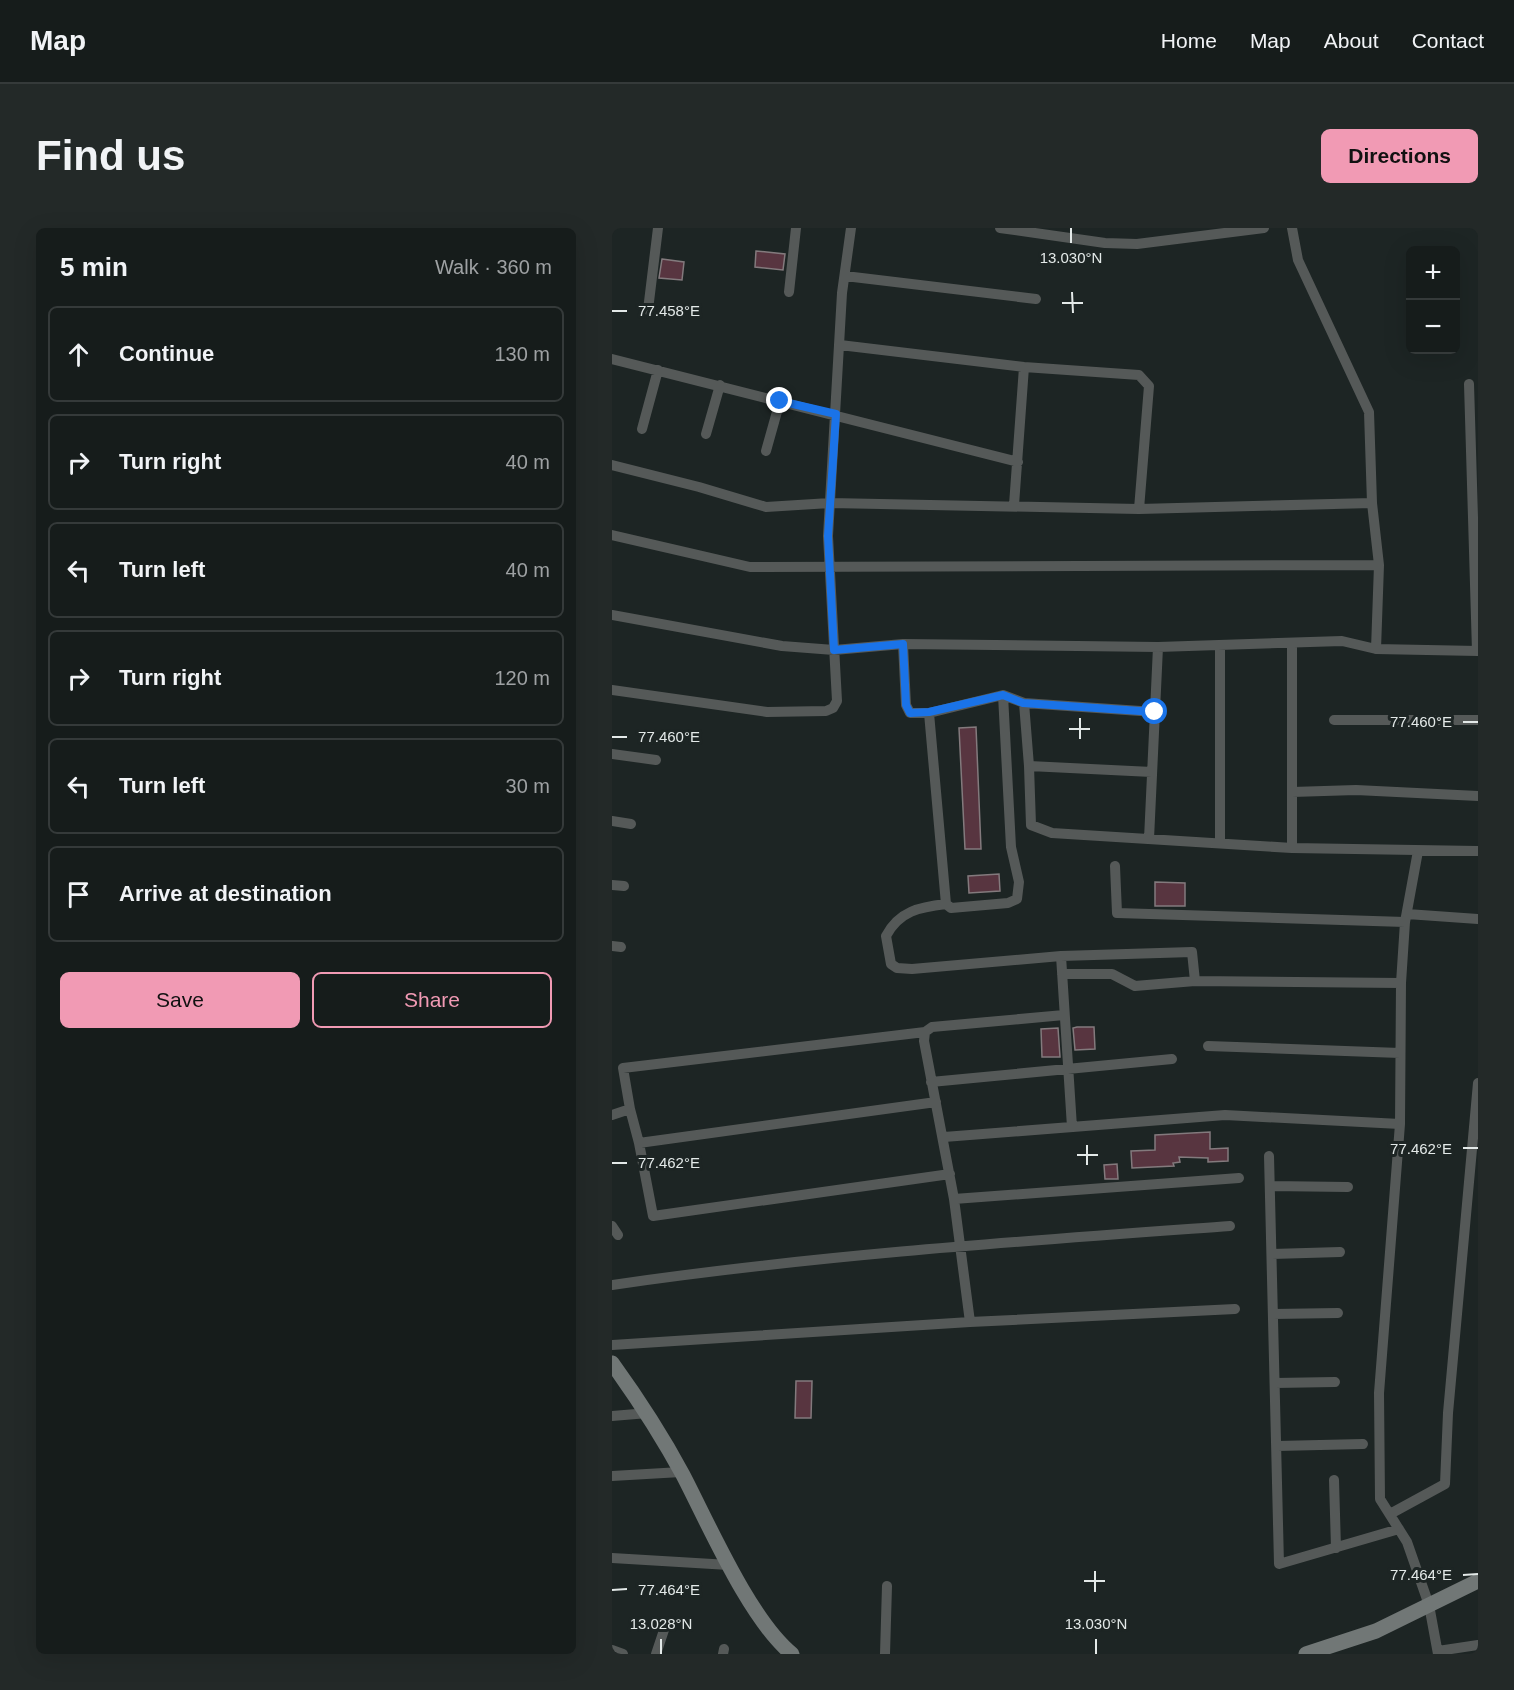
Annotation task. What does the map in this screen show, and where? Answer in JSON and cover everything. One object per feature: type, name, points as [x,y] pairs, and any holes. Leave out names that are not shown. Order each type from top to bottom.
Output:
[{"type":"street","points":[[648,310],[658,228]]},
{"type":"street","points":[[789,292],[796,228]]},
{"type":"street","points":[[612,690],[766,712],[826,711],[833,708],[837,701],[829,568],[830,503],[845,276],[851,228]]},
{"type":"street","points":[[1000,228],[1106,243],[1137,244],[1264,228]]},
{"type":"street","points":[[1292,228],[1298,260],[1369,412],[1372,503],[1379,565],[1376,649]]},
{"type":"street","points":[[845,276],[1036,299]]},
{"type":"street","points":[[840,345],[1023,367],[1139,375],[1149,386],[1139,509]]},
{"type":"street","points":[[612,359],[1018,462]]},
{"type":"street","points":[[1014,505],[1023,367]]},
{"type":"street","points":[[642,429],[658,370]]},
{"type":"street","points":[[612,615],[782,646],[834,650],[903,644],[1158,647],[1342,641],[1376,649],[1477,651],[1468,384]]},
{"type":"street","points":[[706,434],[720,385]]},
{"type":"street","points":[[766,451],[780,401]]},
{"type":"street","points":[[612,465],[766,507],[830,503],[1139,509],[1372,503]]},
{"type":"street","points":[[612,535],[750,567],[1379,565]]},
{"type":"street","points":[[1292,643],[1292,848]]},
{"type":"street","points":[[903,644],[906,705],[910,713],[929,712],[1003,695],[1023,703],[1155,712]]},
{"type":"street","points":[[1220,645],[1220,843]]},
{"type":"street","points":[[1149,839],[1158,647]]},
{"type":"street","points":[[1003,695],[1011,847],[1019,882],[1017,898],[1008,903],[951,908],[946,904],[916,908],[898,919],[886,936],[891,964],[897,968],[912,969],[1061,956],[1192,952],[1195,981]]},
{"type":"street","points":[[1023,703],[1029,766],[1031,825],[1052,833],[1292,848],[1478,851]]},
{"type":"street","points":[[929,712],[946,904]]},
{"type":"street","points":[[1334,720],[1478,720]]},
{"type":"street","points":[[612,754],[657,760]]},
{"type":"street","points":[[1029,766],[1152,772]]},
{"type":"street","points":[[1292,792],[1356,790],[1478,796]]},
{"type":"street","points":[[612,821],[631,824]]},
{"type":"street","points":[[1418,851],[1406,918],[1401,983],[1400,1124],[1378,1393],[1380,1499],[1407,1542],[1429,1605],[1438,1653],[1478,1645]]},
{"type":"street","points":[[1115,866],[1117,913],[1478,919]]},
{"type":"street","points":[[612,885],[624,886]]},
{"type":"street","points":[[1061,956],[1072,1127]]},
{"type":"street","points":[[1062,974],[1112,974],[1135,986],[1195,981],[1401,983]]},
{"type":"street","points":[[950,1174],[653,1216],[623,1068],[925,1032],[932,1027],[1064,1015]]},
{"type":"street","points":[[925,1032],[924,1041],[944,1137],[962,1245],[970,1322]]},
{"type":"street","points":[[1208,1046],[1400,1053]]},
{"type":"street","points":[[932,1082],[1172,1059]]},
{"type":"street","points":[[1390,1514],[1445,1484],[1448,1413],[1478,1083]]},
{"type":"street","points":[[639,1143],[936,1102]]},
{"type":"street","points":[[612,1115],[630,1109]]},
{"type":"street","points":[[944,1137],[1226,1115],[1400,1124]]},
{"type":"street","points":[[1269,1156],[1279,1564],[1400,1529]]},
{"type":"street","points":[[954,1199],[1239,1178]]},
{"type":"street","points":[[1270,1186],[1348,1187]]},
{"type":"street","points":[[612,1285],[685,1274],[962,1245],[1230,1226]]},
{"type":"street","points":[[1272,1254],[1340,1252]]},
{"type":"street","points":[[612,1345],[638,1346],[970,1322],[1234,1309]]},
{"type":"street","points":[[1273,1314],[1338,1313]]},
{"type":"street","points":[[612,1363],[648,1413],[729,1565],[779,1644],[792,1654]]},
{"type":"street","points":[[1275,1383],[1335,1382]]},
{"type":"street","points":[[612,1416],[648,1413]]},
{"type":"street","points":[[1277,1446],[1363,1444]]},
{"type":"street","points":[[612,1476],[681,1472]]},
{"type":"street","points":[[1334,1480],[1336,1548]]},
{"type":"street","points":[[612,1558],[729,1565]]},
{"type":"street","points":[[1306,1654],[1340,1649],[1478,1581]]},
{"type":"street","points":[[885,1654],[887,1586]]},
{"type":"street","points":[[656,1654],[664,1630]]},
{"type":"street","points":[[612,1650],[623,1654]]},
{"type":"building","points":[[756,251],[785,254],[783,270],[755,267]]},
{"type":"building","points":[[662,259],[684,262],[682,280],[659,278]]},
{"type":"building","points":[[976,727],[981,849],[965,849],[959,728]]},
{"type":"building","points":[[999,874],[1000,891],[969,893],[968,876]]},
{"type":"building","points":[[1155,882],[1185,883],[1185,906],[1155,906]]},
{"type":"building","points":[[1094,1027],[1095,1049],[1075,1050],[1073,1028]]},
{"type":"building","points":[[1058,1028],[1060,1057],[1042,1057],[1041,1029]]},
{"type":"building","points":[[1210,1132],[1210,1149],[1228,1148],[1228,1161],[1208,1162],[1208,1158],[1179,1157],[1180,1162],[1173,1163],[1174,1166],[1132,1168],[1131,1151],[1155,1150],[1155,1135]]},
{"type":"building","points":[[1117,1164],[1118,1179],[1105,1179],[1104,1165]]},
{"type":"building","points":[[796,1381],[812,1381],[811,1418],[795,1418]]},
{"type":"route","points":[[780,401],[836,414],[828,536],[834,650],[903,644],[906,705],[910,713],[921,714],[1003,695],[1017,698],[1023,703],[1155,712]]}]
